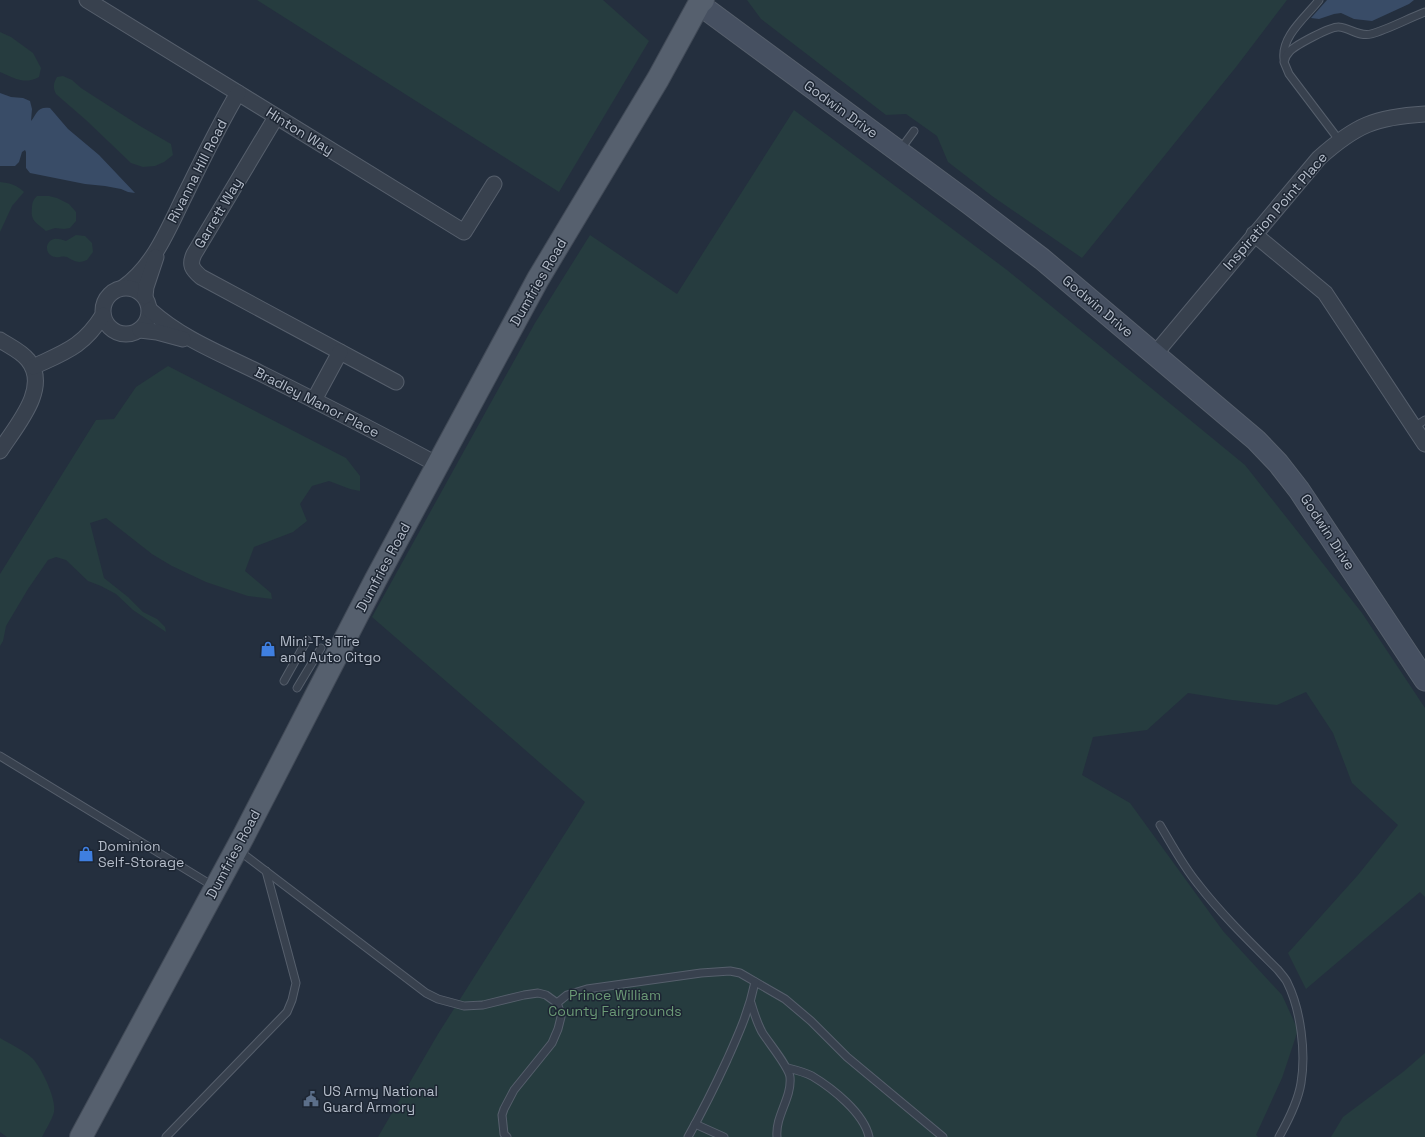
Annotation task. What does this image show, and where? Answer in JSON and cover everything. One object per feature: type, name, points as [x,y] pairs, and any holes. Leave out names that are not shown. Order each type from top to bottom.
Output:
[{"type":"main road","name":"Dumfries Road","points":[[81,1137],[236,848],[373,586],[538,280],[658,79],[700,1]]},
{"type":"street","name":"Hinton Way","points":[[86,0],[464,232],[494,184]]},
{"type":"street","name":"Godwin Drive","points":[[700,1],[1042,260],[1238,424],[1278,463],[1299,490],[1425,680]]},
{"type":"street","name":"Rivanna Hill Road","points":[[124,287],[138,275],[157,250],[216,131],[238,93]]},
{"type":"street","name":"Inspiration Point Place","points":[[1154,354],[1319,158],[1339,140],[1358,128],[1379,120],[1400,115],[1425,114]]},
{"type":"street","name":"Garrett Way","points":[[276,117],[194,254],[191,261],[192,267],[195,272],[202,277],[396,382]]},
{"type":"street","points":[[1254,234],[1325,293],[1420,423],[1425,444]]},
{"type":"street","name":"Rivanna Hill Road","points":[[145,296],[157,250]]},
{"type":"street","points":[[124,287],[139,291],[145,296],[149,303],[149,318],[146,325],[140,330],[125,334],[108,326],[103,315],[103,307],[110,294],[117,289],[124,287]]},
{"type":"street","name":"Bradley Manor Place","points":[[150,310],[159,318],[196,342],[314,400],[438,465]]},
{"type":"street","points":[[80,343],[93,330],[103,315]]},
{"type":"street","name":"Bradley Manor Place","points":[[140,330],[157,332],[196,342]]},
{"type":"street","points":[[33,367],[80,343],[118,332]]},
{"type":"street","points":[[0,340],[27,358],[33,367],[36,382],[33,396],[28,407],[0,451]]},
{"type":"street","points":[[314,400],[340,352]]},
{"type":"lane","points":[[1319,0],[1288,39],[1284,48],[1284,62],[1289,74],[1339,140]]},
{"type":"lane","points":[[1284,62],[1285,57],[1291,50],[1335,27],[1342,27],[1365,35],[1370,35],[1425,12]]},
{"type":"lane","points":[[899,152],[914,131]]},
{"type":"lane","points":[[284,681],[307,640]]},
{"type":"lane","points":[[298,688],[321,648]]},
{"type":"lane","points":[[0,756],[215,887]]},
{"type":"lane","points":[[1160,825],[1185,866],[1201,888],[1228,919],[1287,981],[1298,1018],[1303,1045],[1300,1084],[1290,1113],[1279,1137]]},
{"type":"lane","points":[[236,848],[426,993],[438,999],[464,1006],[483,1005],[538,993],[546,995],[556,1003],[561,1017],[558,1029],[552,1043],[514,1090],[504,1108],[502,1115],[505,1136]]},
{"type":"lane","points":[[166,1137],[287,1012],[292,1000],[296,983],[266,871]]},
{"type":"lane","points":[[556,1003],[567,995],[587,988],[701,974],[740,973],[785,999],[811,1021],[848,1057],[943,1137]]},
{"type":"lane","points":[[688,1137],[721,1072],[743,1024],[755,982]]},
{"type":"lane","points":[[750,1003],[762,1033],[788,1068],[790,1075],[790,1085],[779,1120],[777,1137]]},
{"type":"lane","points":[[788,1068],[812,1076],[854,1109],[864,1123],[869,1137]]},
{"type":"lane","points":[[695,1124],[724,1137]]},
{"type":"green space","points":[[257,0],[603,0],[649,41],[559,192]]},
{"type":"green space","points":[[747,0],[1287,0],[1236,67],[1082,258],[992,196],[948,162],[937,136],[906,114],[886,115],[761,19]]},
{"type":"green space","points":[[0,32],[11,37],[33,53],[41,68],[39,77],[24,81],[0,72]]},
{"type":"green space","points":[[63,76],[72,80],[81,88],[171,144],[173,155],[164,162],[155,166],[143,167],[131,163],[56,94],[54,84],[57,77]]},
{"type":"green space","name":"Prince William County Fairgrounds","points":[[794,110],[1007,270],[1245,465],[1362,613],[1425,708],[1425,897],[1420,892],[1306,989],[1288,953],[1358,875],[1398,825],[1352,783],[1333,733],[1306,692],[1277,705],[1188,693],[1147,730],[1093,737],[1082,775],[1130,803],[1223,931],[1282,995],[1298,1030],[1282,1078],[1256,1135],[1258,1137],[378,1137],[438,1034],[585,802],[372,617],[535,323],[590,235],[677,294]]},
{"type":"green space","points":[[0,182],[13,185],[24,192],[12,206],[0,232]]},
{"type":"green space","points":[[37,196],[57,198],[69,204],[76,212],[76,221],[70,228],[55,228],[46,231],[33,219],[32,216],[33,203]]},
{"type":"green space","points":[[76,235],[85,236],[92,243],[93,252],[87,260],[76,262],[67,257],[54,257],[49,254],[47,247],[51,240],[57,239],[66,241]]},
{"type":"green space","points":[[168,366],[346,458],[360,476],[360,491],[329,481],[312,486],[300,504],[307,521],[293,532],[254,547],[245,571],[271,593],[272,599],[248,596],[206,582],[172,566],[152,554],[106,518],[90,523],[104,578],[128,597],[143,612],[157,619],[165,627],[166,632],[133,610],[116,594],[88,581],[66,560],[56,557],[48,560],[28,589],[6,626],[3,641],[0,646],[0,574],[96,420],[114,419],[136,387]]},
{"type":"green space","points":[[0,1038],[32,1058],[40,1068],[48,1084],[53,1100],[54,1112],[42,1137],[7,1137],[0,1132]]},
{"type":"green space","points":[[1425,1053],[1425,1137],[1331,1137],[1343,1117],[1403,1072]]},
{"type":"water","points":[[1327,0],[1414,0],[1409,4],[1372,21],[1354,19],[1341,13],[1319,19],[1311,18]]},
{"type":"water","points":[[0,93],[30,101],[32,109],[31,121],[40,109],[50,108],[68,129],[99,155],[135,193],[121,189],[85,184],[30,173],[26,168],[25,150],[22,152],[19,162],[15,166],[0,166]]},
{"type":"place","name":"Mini-T's Tire and Auto Citgo","points":[[268,649]]},
{"type":"place","name":"Dominion Self-Storage","points":[[86,854]]},
{"type":"place","name":"US Army National Guard Armory","points":[[311,1099]]}]
